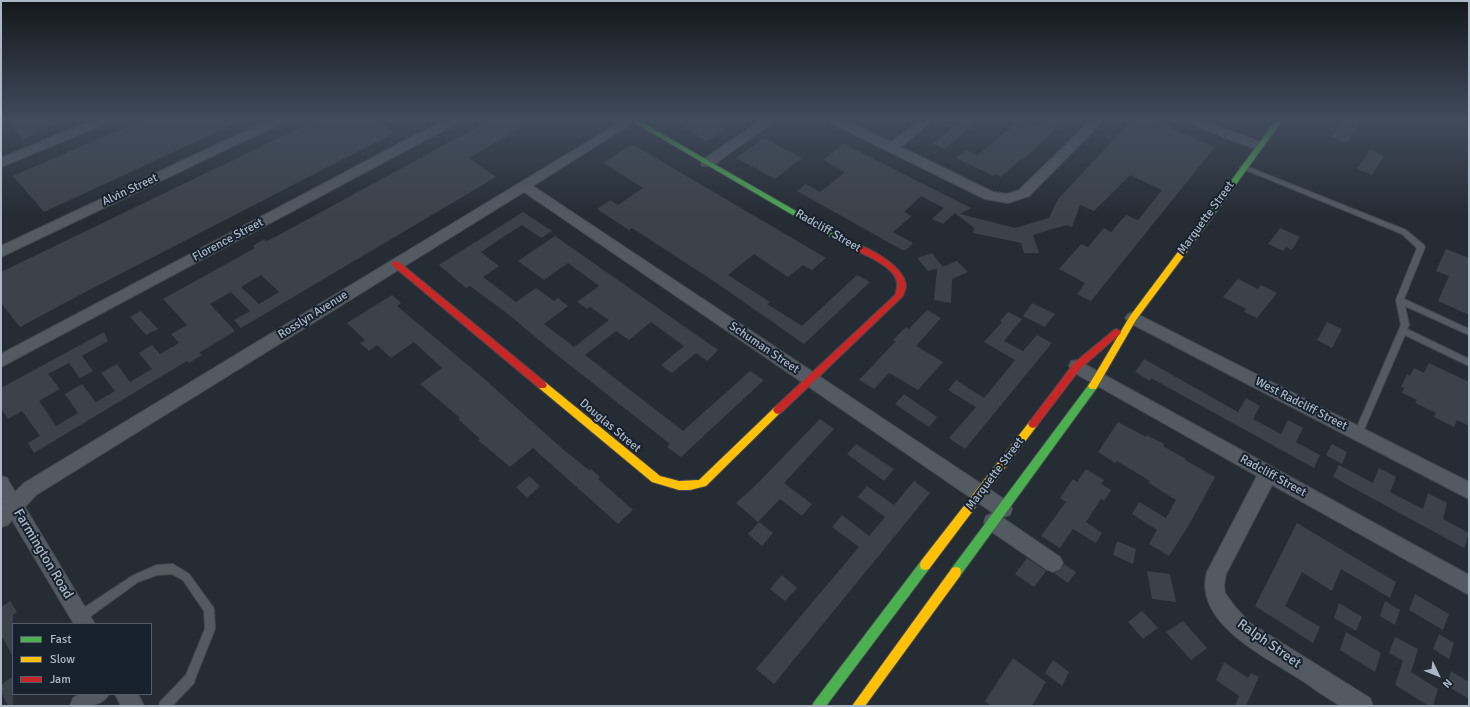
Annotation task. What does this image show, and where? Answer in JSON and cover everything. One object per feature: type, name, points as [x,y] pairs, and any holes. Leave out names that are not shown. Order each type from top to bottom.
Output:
[{"type":"street","points":[[1,163],[27,152]]},
{"type":"street","name":"Alvin Street","points":[[1,252],[211,152]]},
{"type":"street","name":"Florence Street","points":[[1,361],[393,152]]},
{"type":"street","name":"Rosslyn Avenue","points":[[1,519],[30,489],[579,152]]},
{"type":"street","name":"Radcliff Street","points":[[688,152],[890,267],[900,275],[903,286],[899,296],[812,380]]},
{"type":"street","points":[[707,163],[723,152]]},
{"type":"street","points":[[900,152],[990,196],[1008,199],[1024,193],[1066,152]]},
{"type":"street","name":"Marquette Street","points":[[858,706],[1088,394],[1133,318],[1254,152]]},
{"type":"street","name":"Schuman Street","points":[[524,186],[980,494],[998,516],[1053,562]]},
{"type":"street","name":"Douglas Street","points":[[396,264],[656,479],[673,486],[694,486],[710,477],[812,380]]},
{"type":"street","name":"Marquette Street","points":[[818,706],[1077,366],[1133,318]]},
{"type":"street","name":"West Radcliff Street","points":[[1133,318],[1469,490]]},
{"type":"street","name":"Radcliff Street","points":[[1077,366],[1097,377],[1114,389],[1469,586]]},
{"type":"street","name":"Ralph Street","points":[[1267,473],[1264,485],[1217,572],[1214,585],[1216,595],[1231,618],[1243,630],[1362,706]]},
{"type":"street","name":"Farmington Road","points":[[1,484],[82,620]]},
{"type":"street","points":[[868,640],[893,660]]},
{"type":"street","points":[[82,706],[97,695]]},
{"type":"street","points":[[127,695],[133,706]]},
{"type":"lane","points":[[1243,167],[1404,232],[1421,248],[1400,300],[1405,325],[1358,434]]},
{"type":"lane","points":[[1400,300],[1469,332]]},
{"type":"lane","points":[[1402,332],[1469,363]]},
{"type":"lane","points":[[82,620],[135,579],[157,570],[173,570],[186,577],[209,610],[210,629],[190,679],[164,706]]},
{"type":"building","points":[[68,152],[174,152],[44,212],[13,176]]},
{"type":"building","points":[[250,152],[357,152],[20,327],[1,303],[1,272]]},
{"type":"building","points":[[431,152],[479,152],[469,158],[496,177],[241,328],[234,320],[250,311],[231,292],[210,304],[235,331],[199,353],[202,355],[189,363],[187,361],[34,453],[28,443],[40,436],[22,411],[8,419],[1,408],[1,388],[104,332],[108,341],[82,356],[93,371],[80,378],[69,363],[48,374],[60,389],[39,401],[56,426],[78,413],[65,394],[82,384],[96,402],[115,391],[101,373],[117,364],[130,382],[152,369],[139,353],[152,345],[160,354],[179,343],[171,334],[187,325],[163,299],[255,248],[253,246],[264,239],[266,241]],"holes":[[[261,275],[279,292],[259,304],[241,287]]]},
{"type":"building","points":[[620,152],[646,152],[826,258],[812,270],[803,265],[788,277],[754,254],[728,275],[770,302],[767,304],[802,326],[857,275],[870,282],[804,344],[715,282],[632,228],[629,230],[597,209],[610,200],[618,205],[643,188],[603,163]]},
{"type":"building","points":[[744,152],[791,152],[802,158],[775,179],[736,158]]},
{"type":"building","points":[[834,152],[860,152],[971,208],[960,214],[1015,228],[1049,218],[1058,199],[1102,152],[1211,152],[1091,301],[1077,294],[1085,283],[1059,269],[1081,244],[1088,247],[1104,228],[1111,232],[1126,215],[1138,220],[1162,190],[1130,175],[1094,211],[1080,205],[1072,227],[1066,225],[1033,235],[1039,253],[1024,253],[1021,243],[973,233],[974,228],[955,213],[943,224],[932,219],[944,208],[921,196],[904,212],[912,216],[893,232],[913,243],[906,250],[902,250],[797,191],[806,184],[820,192],[845,172],[823,160]]},
{"type":"building","points":[[964,152],[970,152],[977,156],[982,152],[1031,152],[1024,159],[1022,158],[1001,177],[995,174],[993,176],[956,158]]},
{"type":"building","points":[[1369,152],[1375,152],[1384,156],[1372,175],[1357,169]]},
{"type":"building","points":[[523,212],[552,231],[541,238],[522,225],[497,241],[481,252],[499,266],[483,277],[516,302],[536,288],[554,301],[558,298],[568,306],[544,324],[574,347],[609,320],[590,307],[587,309],[577,302],[599,286],[568,263],[544,280],[518,261],[555,236],[718,350],[707,361],[696,353],[672,373],[661,365],[684,346],[651,322],[629,340],[616,331],[585,355],[683,431],[750,371],[764,380],[681,457],[667,447],[670,444],[552,351],[508,314],[470,286],[466,288],[439,265]]},
{"type":"building","points":[[1280,228],[1300,237],[1292,250],[1286,247],[1283,251],[1268,244]]},
{"type":"building","points":[[1446,249],[1469,258],[1469,315],[1438,301],[1449,276],[1436,271]]},
{"type":"building","points":[[932,253],[943,267],[928,271],[917,258]]},
{"type":"building","points":[[957,261],[968,272],[952,279],[951,303],[934,300],[937,269]]},
{"type":"building","points":[[1238,279],[1258,289],[1261,285],[1277,293],[1257,318],[1244,312],[1246,309],[1223,297]]},
{"type":"building","points":[[392,295],[401,303],[397,306],[481,376],[565,451],[589,470],[591,469],[600,477],[598,479],[633,510],[618,524],[533,448],[510,467],[478,440],[480,439],[458,419],[460,418],[420,384],[442,368],[414,342],[391,358],[377,345],[369,351],[360,343],[365,340],[347,323]]},
{"type":"building","points":[[1032,303],[1055,314],[1045,327],[1023,316]]},
{"type":"building","points":[[927,310],[941,318],[916,346],[943,362],[918,390],[889,373],[874,389],[859,380],[896,341],[893,340],[906,327],[909,329]]},
{"type":"building","points":[[141,311],[158,329],[146,335],[130,317]]},
{"type":"building","points":[[1008,312],[1022,319],[1004,341],[1023,351],[1037,335],[1052,343],[965,449],[949,438],[976,407],[948,390],[956,380],[984,398],[1015,360],[984,342],[1002,322],[1000,321]]},
{"type":"building","points":[[1327,322],[1342,329],[1332,348],[1317,340]]},
{"type":"building","points":[[1144,359],[1238,412],[1246,398],[1260,406],[1253,419],[1281,434],[1288,420],[1303,428],[1296,442],[1320,455],[1314,468],[1151,378],[1150,381],[1135,372]]},
{"type":"building","points":[[1429,363],[1469,382],[1469,426],[1457,420],[1454,427],[1434,417],[1436,413],[1415,403],[1417,400],[1402,393],[1404,388],[1401,387],[1407,374],[1410,376],[1414,368],[1424,373]]},
{"type":"building","points":[[904,394],[937,417],[929,427],[895,404]]},
{"type":"building","points":[[820,419],[834,429],[784,483],[812,504],[802,516],[780,499],[758,522],[736,503],[754,487]]},
{"type":"building","points":[[1118,422],[1146,437],[1147,435],[1164,444],[1163,446],[1215,477],[1189,525],[1169,556],[1149,544],[1157,530],[1132,514],[1139,502],[1166,518],[1176,500],[1149,483],[1150,481],[1117,461],[1115,463],[1098,452]]},
{"type":"building","points":[[856,444],[894,469],[884,481],[847,454]]},
{"type":"building","points":[[1332,444],[1347,452],[1342,464],[1326,455]]},
{"type":"building","points":[[1339,465],[1373,483],[1379,468],[1396,477],[1390,492],[1423,509],[1428,493],[1447,503],[1443,519],[1469,533],[1464,548],[1333,477]]},
{"type":"building","points":[[1086,469],[1104,480],[1101,484],[1111,490],[1104,501],[1101,499],[1086,522],[1102,533],[1096,543],[1073,529],[1060,548],[1041,536],[1066,502],[1060,498],[1073,479],[1077,482]]},
{"type":"building","points":[[529,476],[540,486],[527,498],[516,487]]},
{"type":"building","points":[[914,481],[930,493],[774,684],[756,669],[859,547],[832,527],[842,515],[869,536],[885,517],[858,497],[867,486],[894,505]]},
{"type":"building","points":[[759,522],[773,533],[762,546],[748,534]]},
{"type":"building","points":[[1297,523],[1396,582],[1390,598],[1341,569],[1332,591],[1302,572],[1285,606],[1320,627],[1313,643],[1255,606]]},
{"type":"building","points":[[1117,541],[1136,549],[1133,564],[1113,555]]},
{"type":"building","points":[[1027,558],[1046,571],[1034,587],[1015,574]]},
{"type":"building","points":[[1064,564],[1076,572],[1068,583],[1054,573],[1061,570]]},
{"type":"building","points":[[1147,571],[1170,574],[1176,602],[1152,599]]},
{"type":"building","points":[[782,575],[797,588],[785,601],[770,589]]},
{"type":"building","points":[[1415,594],[1449,614],[1443,630],[1409,610]]},
{"type":"building","points":[[10,601],[17,612],[13,615],[12,623],[12,655],[1,635],[1,607]]},
{"type":"building","points":[[1385,601],[1400,610],[1395,625],[1380,616]]},
{"type":"building","points":[[1339,603],[1362,617],[1356,631],[1334,618]]},
{"type":"building","points":[[1142,611],[1158,628],[1143,639],[1128,622]]},
{"type":"building","points":[[1183,621],[1207,648],[1191,660],[1166,632]]},
{"type":"building","points":[[1346,632],[1381,653],[1375,672],[1340,650]]},
{"type":"building","points":[[1439,634],[1454,643],[1449,659],[1433,649]]},
{"type":"building","points":[[1395,637],[1418,649],[1411,672],[1438,689],[1433,706],[1429,706],[1395,685],[1403,661],[1389,653]]},
{"type":"building","points":[[1013,658],[1046,682],[1032,706],[991,706],[985,701]]},
{"type":"building","points":[[1053,660],[1069,672],[1062,686],[1045,673]]},
{"type":"building","points":[[1224,662],[1248,678],[1251,673],[1259,677],[1246,706],[1235,706],[1239,696],[1216,680]]},
{"type":"building","points":[[1451,671],[1469,682],[1469,699],[1447,686]]},
{"type":"building","points":[[12,677],[13,706],[8,706],[1,692],[1,685]]},
{"type":"traffic: fast","points":[[689,152],[851,245]]},
{"type":"traffic: fast","points":[[1201,227],[1256,152]]},
{"type":"traffic: fast","points":[[956,572],[1093,386]]},
{"type":"traffic: fast","points":[[818,706],[925,565]]},
{"type":"traffic: slow","points":[[1093,386],[1133,318],[1201,227]]},
{"type":"traffic: slow","points":[[542,385],[656,479],[679,486],[690,486],[702,483],[778,410]]},
{"type":"traffic: slow","points":[[925,565],[1033,424]]},
{"type":"traffic: slow","points":[[858,706],[956,572]]},
{"type":"traffic: jam","points":[[778,410],[899,296],[901,286],[900,278],[894,271],[878,258],[851,245]]},
{"type":"traffic: jam","points":[[396,264],[542,385]]},
{"type":"traffic: jam","points":[[1033,424],[1077,366],[1117,332]]}]
